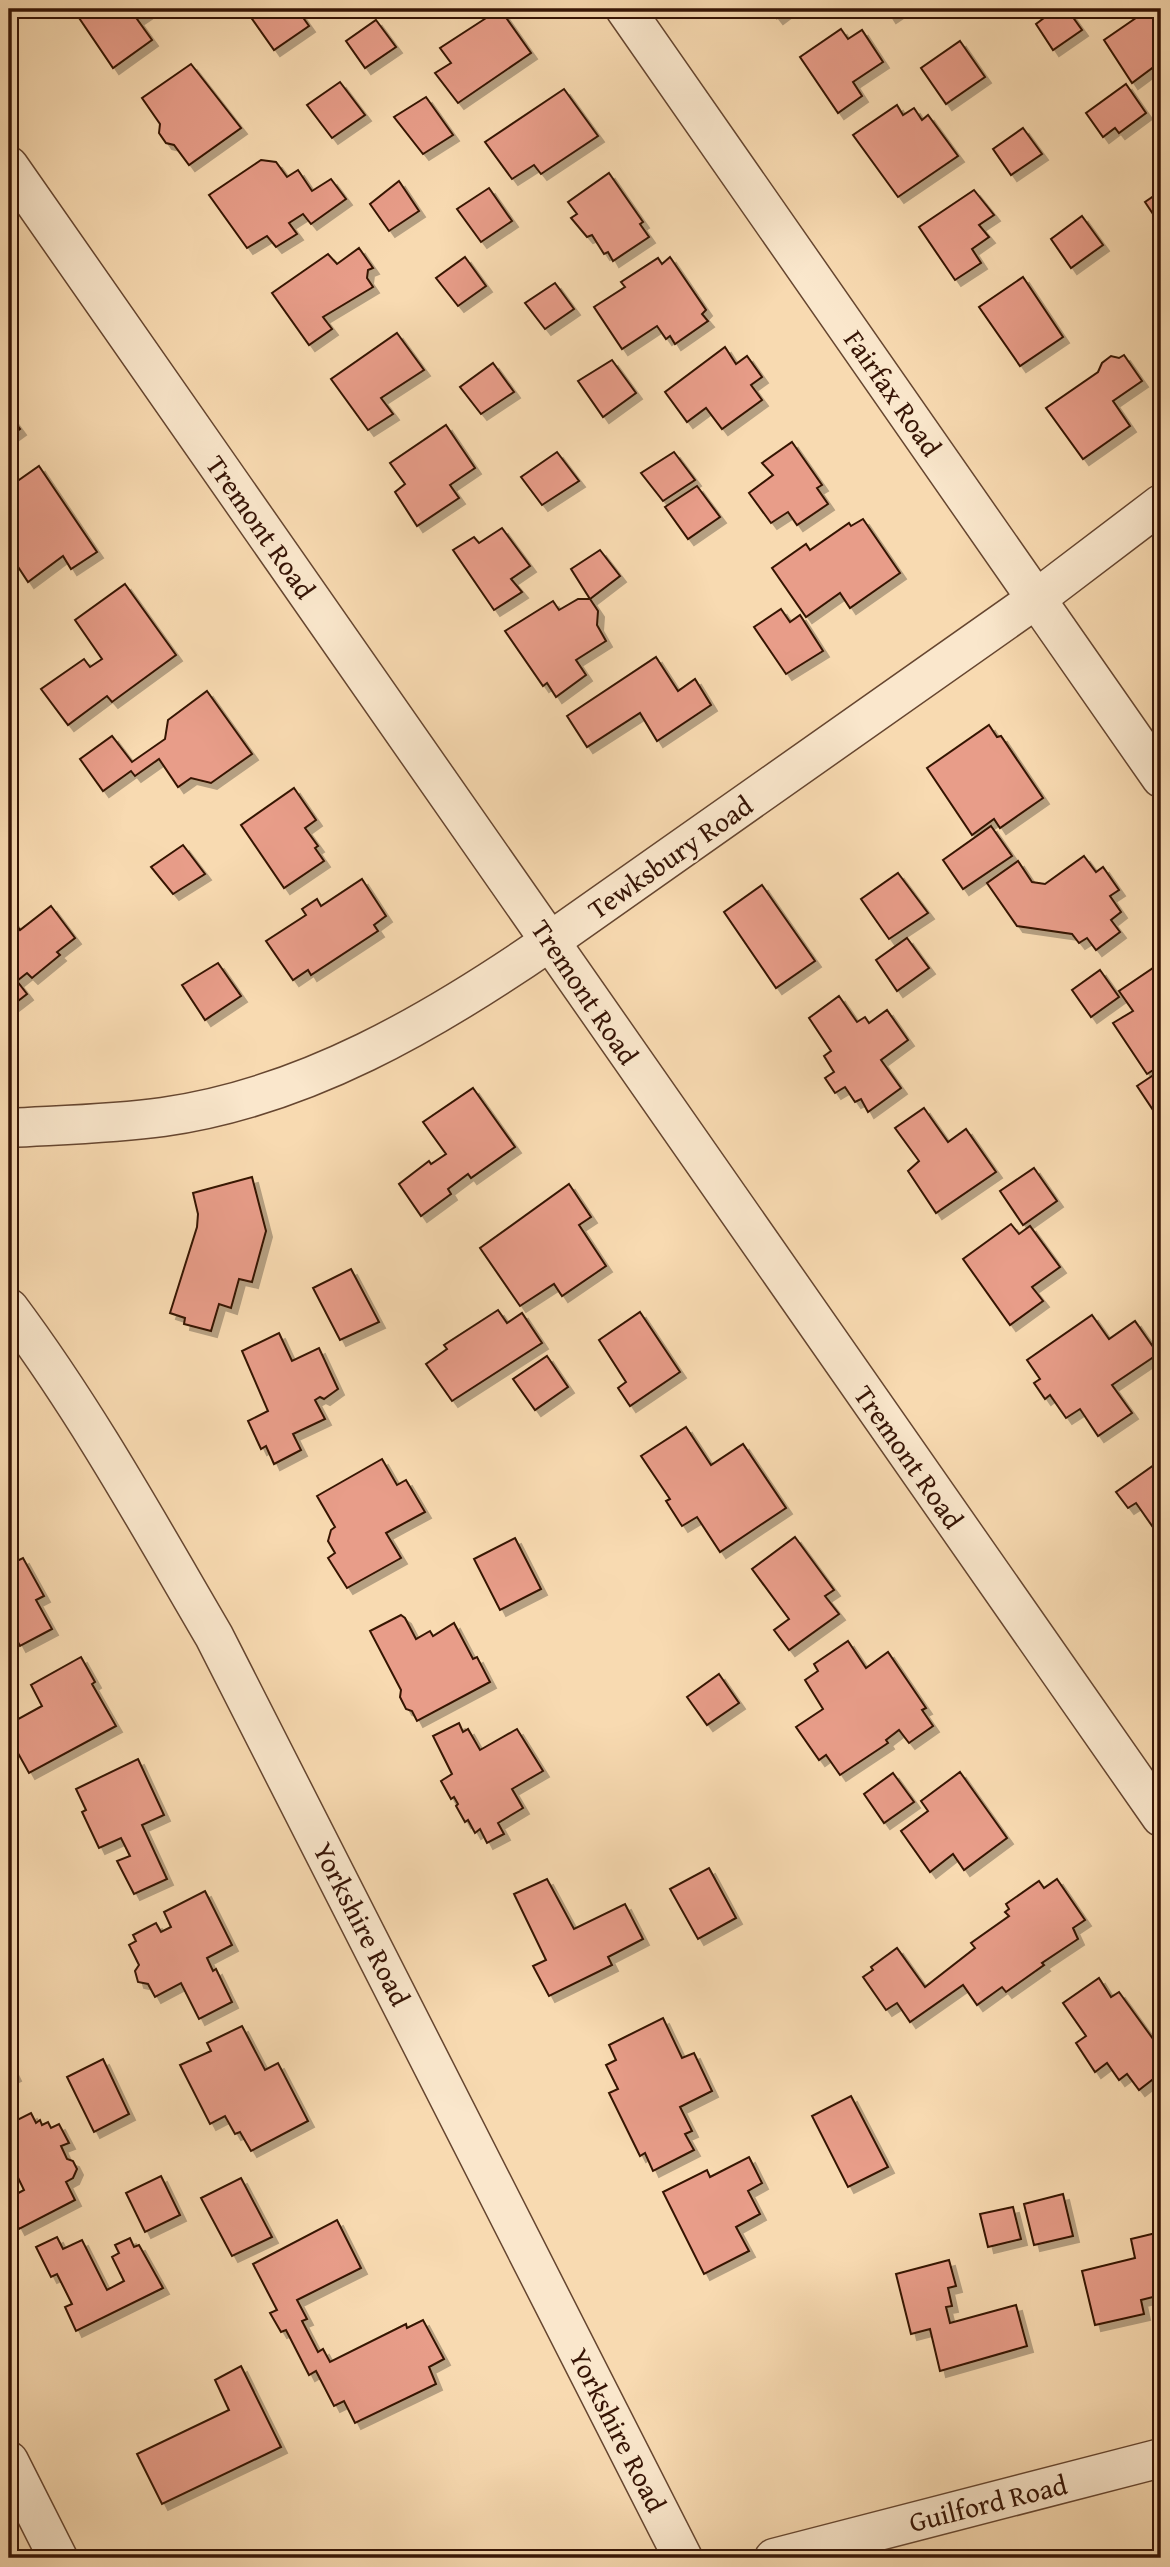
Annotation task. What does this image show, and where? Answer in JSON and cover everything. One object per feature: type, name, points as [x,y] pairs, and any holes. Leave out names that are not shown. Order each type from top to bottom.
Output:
[{"type":"street","name":"Fairfax Road","points":[[625,9],[1161,778]]},
{"type":"street","name":"Tremont Road","points":[[9,166],[1161,1817]]},
{"type":"street","name":"Tewksbury Road","points":[[9,1128],[165,1117],[237,1101],[298,1081],[377,1048],[479,990],[549,942],[1036,599],[1161,504]]},
{"type":"street","name":"Yorkshire Road","points":[[9,1308],[42,1352],[141,1510],[214,1636],[683,2558]]},
{"type":"street","name":"Guilford Road","points":[[774,2558],[1161,2458]]},
{"type":"street","points":[[9,2461],[58,2558]]},
{"type":"building","points":[[73,9],[144,9],[146,13],[137,19],[152,40],[113,68]]},
{"type":"building","points":[[245,9],[297,9],[309,26],[274,50]]},
{"type":"building","points":[[500,9],[531,53],[458,103],[435,73],[451,63],[440,48]]},
{"type":"building","points":[[770,9],[789,9],[777,18]]},
{"type":"building","points":[[885,9],[902,9],[890,17]]},
{"type":"building","points":[[1056,9],[1067,9],[1082,30],[1053,50],[1036,24]]},
{"type":"building","points":[[1149,9],[1161,9],[1161,75],[1155,66],[1132,83],[1104,40]]},
{"type":"building","points":[[376,20],[396,47],[365,68],[346,41]]},
{"type":"building","points":[[841,29],[848,39],[862,30],[883,62],[853,82],[862,96],[838,113],[800,57]]},
{"type":"building","points":[[960,41],[985,77],[946,104],[921,68]]},
{"type":"building","points":[[191,64],[241,128],[189,165],[174,145],[166,143],[159,133],[160,124],[142,98]]},
{"type":"building","points":[[340,82],[365,115],[332,138],[307,105]]},
{"type":"building","points":[[1126,84],[1146,113],[1119,133],[1115,128],[1103,137],[1086,113]]},
{"type":"building","points":[[564,89],[598,136],[541,174],[534,165],[512,179],[485,142]]},
{"type":"building","points":[[426,97],[453,135],[423,154],[394,117]]},
{"type":"building","points":[[897,105],[903,115],[914,108],[922,120],[928,115],[958,156],[898,197],[853,135]]},
{"type":"building","points":[[1023,128],[1042,154],[1011,175],[993,149]]},
{"type":"building","points":[[261,160],[276,162],[287,177],[298,170],[312,191],[331,179],[346,199],[311,224],[303,214],[289,223],[297,234],[276,247],[267,236],[247,248],[209,195]]},
{"type":"building","points":[[609,173],[643,222],[640,224],[649,237],[613,261],[608,252],[604,254],[592,235],[587,237],[571,218],[577,214],[568,202]]},
{"type":"building","points":[[399,181],[419,211],[389,231],[370,204]]},
{"type":"building","points":[[489,188],[512,221],[481,242],[457,209]]},
{"type":"building","points":[[974,190],[994,215],[979,225],[989,237],[972,249],[981,263],[955,280],[919,227]]},
{"type":"building","points":[[1161,191],[1161,226],[1145,202]]},
{"type":"building","points":[[1082,216],[1103,245],[1071,268],[1051,239]]},
{"type":"building","points":[[359,248],[373,268],[368,270],[367,278],[373,287],[323,317],[332,329],[309,345],[272,293],[328,254],[337,264]]},
{"type":"building","points":[[465,257],[486,286],[458,306],[436,278]]},
{"type":"building","points":[[670,257],[706,310],[702,314],[708,321],[675,344],[670,336],[666,339],[657,326],[622,349],[594,307],[625,287],[621,282],[658,258],[662,264]]},
{"type":"building","points":[[1023,277],[1063,337],[1020,366],[979,307]]},
{"type":"building","points":[[555,283],[574,309],[545,329],[525,303]]},
{"type":"building","points":[[397,333],[424,370],[381,398],[393,414],[368,430],[331,379]]},
{"type":"building","points":[[725,347],[736,364],[747,356],[762,377],[751,385],[762,400],[722,429],[706,408],[687,422],[665,392]]},
{"type":"building","points":[[1124,355],[1142,381],[1113,401],[1130,426],[1083,459],[1046,408],[1098,372],[1102,363],[1111,356],[1119,358]]},
{"type":"building","points":[[612,360],[636,393],[603,417],[578,381]]},
{"type":"building","points":[[493,363],[514,392],[481,414],[460,387]]},
{"type":"building","points":[[9,414],[20,429],[9,437]]},
{"type":"building","points":[[446,425],[475,468],[450,485],[459,498],[417,526],[395,492],[405,484],[390,463]]},
{"type":"building","points":[[792,442],[822,485],[817,488],[828,504],[797,525],[788,512],[771,523],[749,493],[773,475],[762,463]]},
{"type":"building","points":[[557,452],[579,481],[542,505],[521,477]]},
{"type":"building","points":[[674,452],[695,480],[663,501],[641,473]]},
{"type":"building","points":[[39,466],[97,552],[71,569],[63,556],[28,582],[9,553],[9,487]]},
{"type":"building","points":[[697,486],[720,517],[688,539],[665,507]]},
{"type":"building","points":[[863,519],[900,573],[850,608],[840,593],[806,617],[772,568],[806,544],[810,550],[849,523],[851,526]]},
{"type":"building","points":[[502,528],[530,566],[511,579],[522,592],[494,610],[453,550],[474,537],[479,543]]},
{"type":"building","points":[[600,550],[620,576],[590,599],[571,569]]},
{"type":"building","points":[[125,584],[176,655],[112,702],[107,696],[68,725],[41,689],[84,659],[90,667],[102,659],[75,620]]},
{"type":"building","points":[[578,599],[590,599],[598,611],[597,625],[606,641],[576,660],[586,675],[556,697],[547,683],[543,686],[505,631],[553,601],[559,610]]},
{"type":"building","points":[[781,609],[790,622],[800,615],[823,651],[786,674],[754,627]]},
{"type":"building","points":[[656,657],[678,691],[695,679],[711,705],[657,741],[640,713],[587,747],[567,716]]},
{"type":"building","points":[[207,691],[252,754],[211,783],[191,778],[178,787],[159,759],[135,776],[131,771],[103,791],[80,759],[112,736],[132,762],[165,739],[168,720]]},
{"type":"building","points":[[989,725],[997,737],[1001,736],[1043,798],[1000,828],[994,819],[972,835],[927,768]]},
{"type":"building","points":[[294,788],[316,820],[305,828],[318,846],[315,848],[324,861],[284,888],[241,825]]},
{"type":"building","points":[[991,826],[1012,856],[963,889],[943,860]]},
{"type":"building","points":[[183,845],[205,874],[173,894],[151,867]]},
{"type":"building","points":[[1084,856],[1096,872],[1103,867],[1119,890],[1110,896],[1121,912],[1111,920],[1120,932],[1096,950],[1087,938],[1079,943],[1072,934],[1017,926],[987,883],[1018,861],[1032,882],[1045,884]]},
{"type":"building","points":[[898,873],[928,913],[889,939],[861,899]]},
{"type":"building","points":[[362,879],[386,916],[374,925],[378,931],[311,975],[308,970],[293,980],[266,941],[306,915],[302,909],[317,899],[321,906]]},
{"type":"building","points":[[762,885],[815,961],[776,988],[724,912]]},
{"type":"building","points":[[51,906],[75,938],[57,952],[60,955],[32,978],[27,973],[17,981],[27,994],[9,1008],[9,921],[11,919],[20,930]]},
{"type":"building","points":[[907,938],[929,968],[897,991],[876,960]]},
{"type":"building","points":[[218,963],[241,996],[205,1020],[182,985]]},
{"type":"building","points":[[1159,964],[1161,1065],[1147,1074],[1113,1023],[1133,1011],[1119,991]]},
{"type":"building","points":[[1100,970],[1119,997],[1091,1017],[1072,990]]},
{"type":"building","points":[[839,996],[857,1022],[865,1017],[869,1023],[887,1010],[908,1040],[881,1060],[901,1088],[868,1112],[861,1099],[855,1102],[845,1087],[835,1093],[825,1078],[834,1072],[824,1056],[831,1051],[809,1018]]},
{"type":"building","points":[[1161,1070],[1161,1113],[1157,1116],[1137,1086]]},
{"type":"building","points":[[473,1088],[515,1147],[471,1178],[468,1174],[448,1189],[451,1194],[421,1216],[399,1184],[429,1161],[431,1164],[446,1154],[423,1122]]},
{"type":"building","points":[[924,1108],[948,1142],[966,1129],[996,1172],[936,1213],[908,1171],[919,1161],[895,1128]]},
{"type":"building","points":[[1034,1168],[1057,1201],[1023,1225],[1000,1191]]},
{"type":"building","points":[[252,1177],[266,1231],[252,1282],[239,1279],[231,1308],[219,1304],[211,1331],[184,1324],[185,1318],[170,1313],[197,1227],[198,1214],[193,1193]]},
{"type":"building","points":[[569,1184],[591,1217],[579,1225],[606,1266],[562,1296],[554,1284],[520,1306],[480,1248]]},
{"type":"building","points":[[1011,1224],[1019,1234],[1030,1226],[1060,1267],[1032,1287],[1043,1301],[1010,1325],[963,1259]]},
{"type":"building","points":[[351,1269],[379,1322],[340,1340],[313,1288]]},
{"type":"building","points":[[498,1310],[507,1323],[522,1313],[542,1343],[452,1401],[426,1364],[447,1349],[444,1345]]},
{"type":"building","points":[[640,1312],[680,1372],[630,1406],[618,1388],[626,1382],[599,1340]]},
{"type":"building","points":[[1092,1315],[1109,1339],[1135,1321],[1158,1354],[1112,1385],[1132,1413],[1098,1436],[1080,1409],[1066,1418],[1050,1395],[1045,1399],[1034,1383],[1040,1379],[1027,1360]]},
{"type":"building","points":[[279,1333],[292,1361],[319,1348],[338,1389],[324,1399],[320,1397],[315,1400],[325,1419],[293,1434],[301,1450],[274,1464],[266,1446],[261,1449],[248,1421],[268,1411],[242,1351]]},
{"type":"building","points":[[547,1356],[568,1387],[535,1410],[513,1379]]},
{"type":"building","points":[[686,1427],[711,1465],[743,1444],[786,1508],[720,1552],[697,1517],[682,1526],[666,1501],[670,1499],[641,1456]]},
{"type":"building","points":[[382,1459],[397,1485],[406,1480],[425,1512],[386,1533],[401,1558],[347,1588],[328,1558],[335,1553],[328,1541],[331,1530],[335,1527],[317,1496]]},
{"type":"building","points":[[1161,1460],[1161,1533],[1157,1533],[1136,1503],[1128,1508],[1116,1492]]},
{"type":"building","points":[[795,1537],[834,1590],[825,1596],[839,1614],[789,1650],[774,1630],[789,1619],[752,1569]]},
{"type":"building","points":[[515,1538],[541,1589],[500,1610],[474,1559]]},
{"type":"building","points":[[9,1556],[13,1563],[23,1558],[44,1596],[36,1600],[52,1629],[20,1646],[9,1625]]},
{"type":"building","points":[[401,1615],[416,1639],[430,1631],[433,1636],[454,1623],[473,1659],[477,1657],[490,1682],[417,1721],[412,1711],[406,1709],[400,1697],[401,1690],[370,1631]]},
{"type":"building","points":[[848,1641],[866,1668],[888,1652],[926,1708],[922,1710],[933,1726],[909,1743],[899,1730],[886,1740],[888,1743],[840,1775],[826,1755],[819,1760],[796,1727],[823,1709],[805,1680],[818,1671],[814,1664]]},
{"type":"building","points":[[81,1657],[95,1682],[92,1684],[116,1726],[29,1773],[9,1737],[9,1724],[42,1706],[31,1685]]},
{"type":"building","points":[[719,1674],[739,1703],[707,1725],[687,1697]]},
{"type":"building","points":[[459,1723],[463,1732],[468,1729],[480,1750],[517,1729],[543,1771],[512,1789],[523,1808],[498,1823],[504,1834],[487,1843],[480,1829],[475,1833],[468,1820],[465,1822],[454,1797],[451,1799],[441,1781],[452,1774],[433,1736]]},
{"type":"building","points":[[138,1759],[164,1815],[142,1825],[167,1879],[134,1894],[117,1861],[130,1856],[121,1838],[99,1848],[82,1812],[86,1810],[76,1789]]},
{"type":"building","points":[[960,1772],[1007,1838],[964,1870],[953,1854],[930,1872],[901,1831],[928,1811],[921,1801]]},
{"type":"building","points":[[893,1773],[914,1802],[884,1823],[864,1794]]},
{"type":"building","points":[[709,1868],[736,1918],[698,1939],[670,1889]]},
{"type":"building","points":[[547,1879],[574,1929],[625,1904],[643,1939],[608,1957],[612,1965],[549,1996],[533,1966],[546,1960],[514,1894]]},
{"type":"building","points":[[1057,1879],[1085,1920],[1073,1928],[1078,1939],[1006,1992],[1002,1987],[977,2005],[963,1985],[910,2022],[897,2003],[886,2010],[863,1977],[873,1970],[871,1967],[897,1948],[925,1987],[975,1948],[971,1943],[1009,1916],[1005,1912],[1009,1909],[1006,1904],[1039,1881],[1044,1888]]},
{"type":"building","points":[[205,1891],[232,1945],[207,1958],[213,1971],[216,1969],[232,2002],[199,2019],[181,1983],[155,1997],[148,1984],[138,1982],[135,1971],[139,1965],[129,1945],[136,1941],[133,1935],[156,1923],[161,1932],[171,1927],[164,1912]]},
{"type":"building","points":[[1099,1978],[1111,1997],[1119,1992],[1161,2050],[1154,2058],[1161,2073],[1139,2090],[1127,2074],[1119,2080],[1107,2063],[1095,2072],[1076,2043],[1086,2036],[1063,2003]]},
{"type":"building","points":[[663,2018],[682,2058],[694,2053],[712,2091],[680,2107],[692,2131],[685,2134],[694,2150],[653,2171],[645,2153],[640,2156],[609,2093],[618,2089],[606,2065],[616,2060],[609,2045]]},
{"type":"building","points":[[242,2026],[265,2070],[278,2063],[308,2121],[251,2151],[240,2132],[235,2134],[225,2116],[210,2124],[180,2065],[211,2051],[207,2043]]},
{"type":"building","points":[[103,2059],[129,2114],[94,2132],[67,2077]]},
{"type":"building","points":[[9,2063],[15,2075],[9,2078]]},
{"type":"building","points":[[851,2096],[888,2167],[848,2187],[812,2116]]},
{"type":"building","points":[[31,2113],[36,2123],[40,2120],[42,2125],[48,2122],[51,2128],[59,2124],[69,2143],[61,2146],[67,2159],[73,2161],[77,2169],[73,2178],[66,2182],[75,2200],[19,2229],[9,2210],[9,2198],[24,2190],[9,2159],[9,2124]]},
{"type":"building","points":[[749,2157],[762,2183],[748,2191],[760,2214],[736,2227],[749,2251],[704,2274],[663,2192],[707,2170],[710,2177]]},
{"type":"building","points":[[161,2176],[180,2215],[145,2232],[126,2193]]},
{"type":"building","points":[[241,2178],[272,2237],[232,2256],[201,2198]]},
{"type":"building","points":[[1063,2194],[1073,2236],[1034,2245],[1024,2204]]},
{"type":"building","points":[[1013,2207],[1021,2239],[988,2247],[980,2214]]},
{"type":"building","points":[[337,2220],[361,2268],[297,2300],[307,2319],[302,2321],[318,2352],[323,2349],[330,2362],[406,2324],[407,2328],[423,2320],[444,2359],[429,2367],[436,2384],[355,2423],[344,2401],[334,2406],[316,2371],[309,2375],[286,2330],[281,2332],[270,2313],[277,2310],[253,2264]]},
{"type":"building","points":[[1156,2233],[1161,2253],[1161,2295],[1141,2300],[1144,2314],[1095,2325],[1082,2271],[1135,2258],[1131,2239]]},
{"type":"building","points":[[57,2237],[63,2249],[82,2240],[107,2290],[124,2281],[112,2257],[119,2253],[115,2245],[130,2238],[134,2247],[139,2245],[163,2288],[76,2331],[65,2307],[72,2304],[57,2274],[51,2277],[36,2247]]},
{"type":"building","points":[[949,2260],[956,2286],[948,2288],[952,2306],[946,2307],[950,2323],[1016,2305],[1027,2346],[940,2371],[930,2329],[911,2334],[896,2274]]},
{"type":"building","points":[[241,2366],[281,2447],[162,2504],[137,2454],[229,2410],[215,2380]]}]
